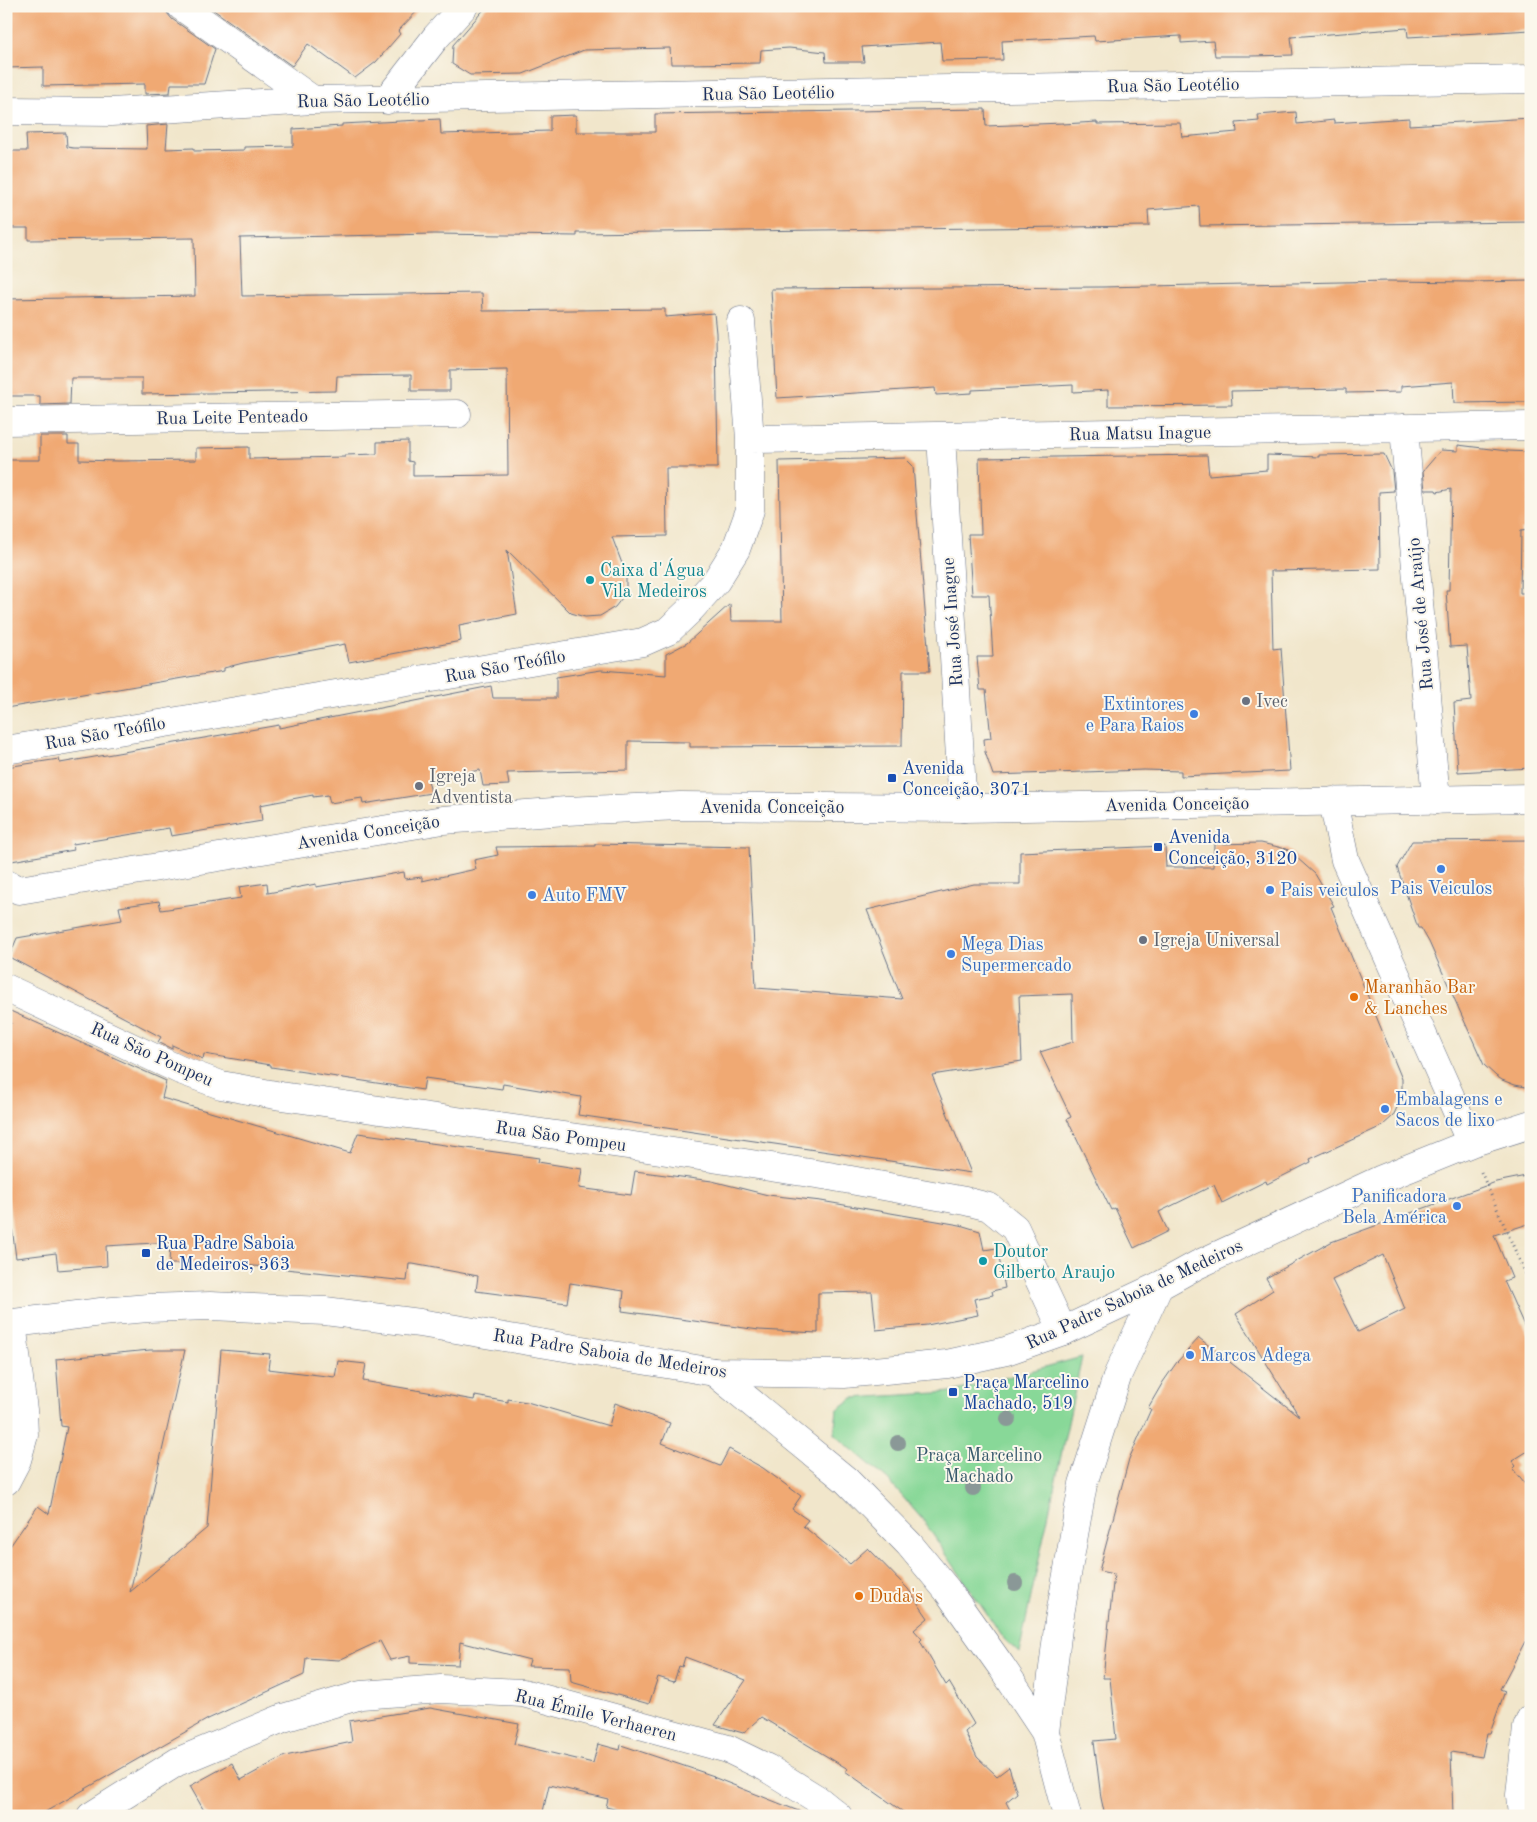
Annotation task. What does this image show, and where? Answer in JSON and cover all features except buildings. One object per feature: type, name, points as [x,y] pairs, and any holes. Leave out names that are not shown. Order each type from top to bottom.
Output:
[{"type":"street","points":[[181,6],[313,100]]},
{"type":"street","points":[[387,100],[436,37],[464,6]]},
{"type":"street","name":"Rua São Leotélio","points":[[6,111],[111,112],[313,100],[1531,79]]},
{"type":"street","name":"Rua São Teófilo","points":[[6,750],[644,642],[668,631],[716,581],[736,549],[750,510],[750,439],[741,321]]},
{"type":"street","name":"Rua Leite Penteado","points":[[6,421],[457,414]]},
{"type":"street","name":"Rua Matsu Inague","points":[[750,439],[1531,426]]},
{"type":"street","name":"Rua José de Araújo","points":[[1404,428],[1436,800]]},
{"type":"street","name":"Rua José Inague","points":[[941,436],[963,808]]},
{"type":"street","name":"Avenida Conceição","points":[[11,893],[443,820],[566,811],[680,806],[963,808],[1531,798]]},
{"type":"street","points":[[1333,801],[1345,860],[1471,1143]]},
{"type":"street","name":"Rua São Pompeu","points":[[6,988],[180,1070],[221,1084],[282,1096],[829,1176],[989,1207],[1015,1228],[1063,1330]]},
{"type":"street","name":"Rua Padre Saboia de Medeiros","points":[[9,1323],[148,1308],[210,1306],[325,1311],[420,1323],[714,1372],[844,1374],[922,1368],[964,1362],[1006,1352],[1063,1330],[1382,1179],[1471,1143],[1531,1124]]},
{"type":"street","points":[[1045,1732],[1059,1620],[1083,1484],[1118,1374],[1159,1286]]},
{"type":"street","points":[[6,1481],[17,1460],[24,1435],[23,1410],[9,1323]]},
{"type":"street","points":[[714,1372],[833,1469],[877,1510],[909,1544],[952,1598],[1045,1732],[1067,1816]]},
{"type":"street","name":"Rua Émile Verhaeren","points":[[91,1816],[177,1762],[283,1718],[361,1695],[441,1689],[523,1693],[728,1749],[767,1768],[818,1799],[838,1816]]},
{"type":"street","points":[[1522,1816],[1520,1795],[1527,1728],[1531,1718]]},
{"type":"path","points":[[1471,1143],[1485,1181],[1531,1287]]},
{"type":"path","points":[[6,1267],[8,1281]]},
{"type":"green space","name":"Praça Marcelino Machado","points":[[1082,1357],[1019,1653],[1003,1638],[923,1520],[888,1480],[834,1434],[837,1410],[853,1398],[953,1392]]},
{"type":"place","name":"Caixa d'Água Vila Medeiros","points":[[590,580]]},
{"type":"place","name":"Ivec","points":[[1246,701]]},
{"type":"place","name":"Extintores e Para Raios","points":[[1194,714]]},
{"type":"place","name":"Avenida Conceição, 3071","points":[[892,778]]},
{"type":"place","name":"Igreja Adventista","points":[[419,786]]},
{"type":"place","name":"Avenida Conceição, 3120","points":[[1158,847]]},
{"type":"place","name":"Pais Veiculos","points":[[1441,869]]},
{"type":"place","name":"Pais veiculos","points":[[1270,890]]},
{"type":"place","name":"Auto FMV","points":[[532,895]]},
{"type":"place","name":"Igreja Universal","points":[[1143,940]]},
{"type":"place","name":"Mega Dias Supermercado","points":[[951,954]]},
{"type":"place","name":"Maranhão Bar & Lanches","points":[[1354,997]]},
{"type":"place","name":"Embalagens e Sacos de lixo","points":[[1385,1109]]},
{"type":"place","name":"Panificadora Bela América","points":[[1457,1206]]},
{"type":"place","name":"Rua Padre Saboia de Medeiros, 363","points":[[146,1253]]},
{"type":"place","name":"Doutor Gilberto Araujo","points":[[983,1261]]},
{"type":"place","name":"Marcos Adega","points":[[1190,1355]]},
{"type":"place","name":"Praça Marcelino Machado, 519","points":[[953,1392]]},
{"type":"place","name":"Duda's","points":[[859,1596]]}]
